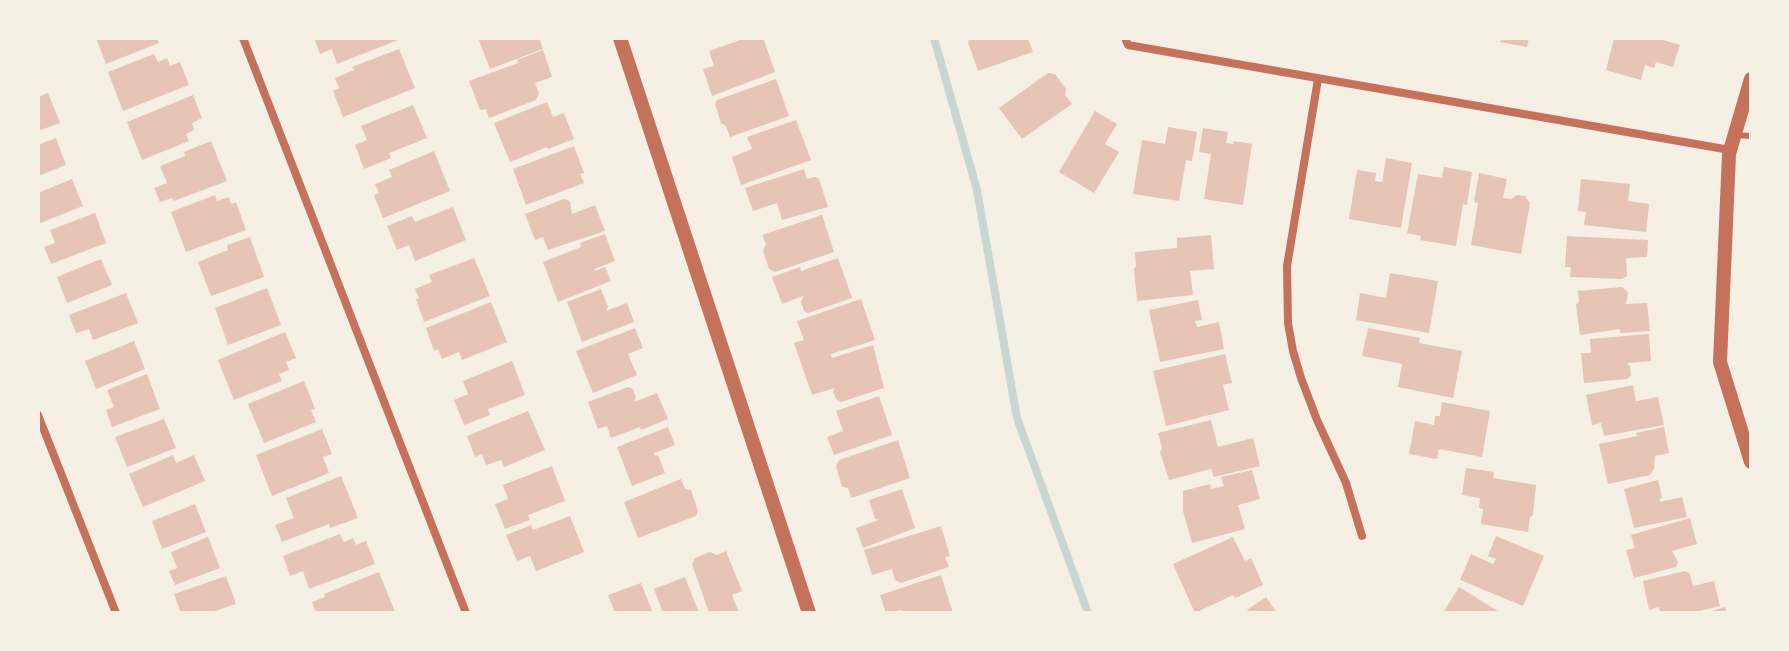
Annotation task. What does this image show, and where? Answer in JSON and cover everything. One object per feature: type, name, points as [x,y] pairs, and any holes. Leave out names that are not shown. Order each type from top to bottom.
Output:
[{"type":"street","points":[[243,38],[466,613]]},
{"type":"street","points":[[620,38],[809,613]]},
{"type":"street","points":[[1125,38],[1128,45],[1730,150]]},
{"type":"street","points":[[1318,79],[1287,266],[1288,323],[1301,378],[1346,483],[1362,536]]},
{"type":"street","points":[[1751,79],[1730,150],[1720,362],[1751,462]]},
{"type":"street","points":[[38,415],[116,613]]},
{"type":"lane","points":[[1734,135],[1751,136]]},
{"type":"building","points":[[96,38],[157,38],[159,43],[106,64]]},
{"type":"building","points":[[314,38],[398,40],[337,64],[332,49],[320,54]]},
{"type":"building","points":[[478,38],[539,38],[543,49],[490,69]]},
{"type":"building","points":[[746,38],[763,38],[775,72],[712,96],[703,69],[714,66],[709,51]]},
{"type":"building","points":[[970,38],[1028,38],[1033,52],[978,71],[968,42]]},
{"type":"building","points":[[1501,38],[1529,38],[1527,47],[1500,42]]},
{"type":"building","points":[[1614,38],[1656,38],[1680,45],[1673,67],[1656,62],[1654,68],[1645,65],[1641,80],[1606,70]]},
{"type":"building","points":[[399,49],[415,88],[343,117],[333,91],[339,88],[335,78],[354,70],[352,67]]},
{"type":"building","points":[[543,50],[552,77],[535,83],[539,93],[536,100],[489,118],[486,109],[480,110],[469,81]]},
{"type":"building","points":[[154,54],[158,62],[167,58],[170,66],[180,62],[189,85],[123,111],[108,72]]},
{"type":"building","points":[[1048,73],[1055,74],[1072,104],[1022,139],[999,108]]},
{"type":"building","points":[[776,79],[789,116],[730,137],[726,126],[721,123],[715,104],[717,100]]},
{"type":"building","points":[[48,93],[60,123],[38,131],[38,97]]},
{"type":"building","points":[[193,95],[202,118],[192,123],[194,130],[186,134],[189,141],[142,160],[127,122]]},
{"type":"building","points":[[547,102],[553,117],[564,113],[574,139],[510,162],[494,123]]},
{"type":"building","points":[[413,105],[427,138],[389,153],[391,158],[364,169],[355,145],[367,140],[361,126]]},
{"type":"building","points":[[1095,111],[1117,124],[1105,144],[1119,152],[1094,193],[1059,172]]},
{"type":"building","points":[[796,120],[811,160],[741,185],[732,157],[752,149],[747,137]]},
{"type":"building","points":[[1168,127],[1197,132],[1192,161],[1186,160],[1179,201],[1133,194],[1142,140],[1165,144]]},
{"type":"building","points":[[1203,128],[1228,132],[1226,143],[1252,144],[1243,205],[1204,199],[1211,154],[1199,152]]},
{"type":"building","points":[[56,138],[66,165],[38,176],[38,145]]},
{"type":"building","points":[[211,141],[227,181],[174,201],[172,198],[160,202],[154,188],[167,183],[160,166]]},
{"type":"building","points":[[574,146],[584,173],[580,174],[584,183],[526,205],[513,169]]},
{"type":"building","points":[[434,151],[450,191],[383,218],[374,195],[379,193],[375,184],[392,177],[389,170]]},
{"type":"building","points":[[1386,158],[1412,163],[1401,228],[1349,219],[1357,170],[1376,173],[1375,181],[1382,182]]},
{"type":"building","points":[[1444,167],[1472,172],[1456,246],[1420,240],[1421,236],[1407,233],[1418,174],[1442,178]]},
{"type":"building","points":[[804,169],[807,179],[819,179],[828,207],[782,220],[777,203],[753,211],[745,188]]},
{"type":"building","points":[[1479,173],[1507,179],[1503,198],[1525,196],[1530,203],[1521,254],[1471,245]]},
{"type":"building","points":[[72,179],[83,206],[38,224],[38,193]]},
{"type":"building","points":[[1581,179],[1630,184],[1628,201],[1649,204],[1646,232],[1584,225],[1586,212],[1578,211]]},
{"type":"building","points":[[215,195],[217,201],[229,197],[231,204],[236,202],[246,230],[186,252],[171,212]]},
{"type":"building","points":[[564,199],[570,201],[572,214],[595,205],[605,231],[548,250],[543,237],[535,240],[525,214]]},
{"type":"building","points":[[453,207],[466,240],[415,261],[409,245],[397,250],[387,226],[412,216],[415,222]]},
{"type":"building","points":[[95,213],[106,243],[51,264],[44,247],[55,243],[50,230]]},
{"type":"building","points":[[822,215],[834,252],[775,272],[769,269],[762,235]]},
{"type":"building","points":[[605,234],[615,261],[594,269],[605,267],[611,281],[558,302],[543,262]]},
{"type":"building","points":[[1211,235],[1214,269],[1190,271],[1193,295],[1137,301],[1135,252],[1177,248],[1177,238]]},
{"type":"building","points":[[1567,236],[1648,240],[1647,257],[1626,258],[1627,276],[1622,279],[1570,277],[1571,267],[1565,267]]},
{"type":"building","points":[[250,237],[264,277],[211,296],[198,262],[228,250],[227,245]]},
{"type":"building","points":[[474,258],[490,296],[424,322],[415,289],[432,282],[429,275]]},
{"type":"building","points":[[838,258],[852,298],[808,313],[801,302],[803,296],[782,304],[772,277]]},
{"type":"building","points":[[101,259],[112,285],[67,303],[57,277]]},
{"type":"building","points":[[1390,273],[1438,281],[1429,333],[1356,320],[1360,293],[1386,298]]},
{"type":"building","points":[[1622,287],[1628,292],[1626,304],[1647,303],[1650,331],[1620,333],[1620,329],[1580,335],[1576,305],[1579,302],[1578,291]]},
{"type":"building","points":[[267,288],[281,325],[228,345],[215,308]]},
{"type":"building","points":[[601,289],[608,307],[606,311],[627,303],[634,322],[582,342],[567,302]]},
{"type":"building","points":[[126,293],[138,323],[93,340],[89,329],[76,333],[69,315]]},
{"type":"building","points":[[861,299],[875,340],[831,354],[832,358],[873,345],[884,388],[841,402],[836,399],[835,388],[812,395],[794,343],[804,340],[797,321]]},
{"type":"building","points":[[1198,300],[1202,320],[1195,321],[1197,327],[1219,322],[1224,349],[1160,362],[1149,310]]},
{"type":"building","points":[[491,302],[507,342],[462,360],[459,352],[442,359],[438,349],[434,351],[426,328]]},
{"type":"building","points":[[635,328],[643,348],[628,354],[637,375],[593,393],[576,351]]},
{"type":"building","points":[[1368,328],[1420,338],[1419,343],[1462,351],[1453,398],[1398,387],[1402,364],[1362,356]]},
{"type":"building","points":[[285,332],[296,358],[286,362],[289,370],[279,374],[282,381],[234,400],[218,360]]},
{"type":"building","points":[[1649,334],[1651,361],[1627,363],[1631,375],[1627,379],[1584,383],[1581,353],[1591,353],[1590,339]]},
{"type":"building","points":[[134,341],[145,369],[96,389],[85,361]]},
{"type":"building","points":[[1225,354],[1232,383],[1223,385],[1229,410],[1166,426],[1153,371]]},
{"type":"building","points":[[512,361],[525,395],[488,409],[490,415],[464,425],[454,400],[468,394],[463,381]]},
{"type":"building","points":[[147,374],[160,409],[112,427],[106,410],[114,407],[107,390]]},
{"type":"building","points":[[304,381],[315,409],[311,410],[316,422],[264,443],[248,404]]},
{"type":"building","points":[[1633,385],[1636,401],[1658,397],[1664,425],[1604,436],[1601,423],[1592,425],[1586,395]]},
{"type":"building","points":[[628,387],[633,389],[634,402],[657,393],[668,419],[611,438],[607,426],[598,429],[588,402]]},
{"type":"building","points":[[879,396],[892,435],[834,455],[827,437],[843,431],[836,411]]},
{"type":"building","points":[[1442,402],[1490,411],[1482,457],[1439,449],[1437,459],[1409,454],[1415,421],[1434,425],[1435,416],[1440,416]]},
{"type":"building","points":[[528,411],[545,450],[504,467],[501,460],[486,465],[482,454],[475,457],[467,436]]},
{"type":"building","points":[[164,419],[176,448],[127,467],[115,437]]},
{"type":"building","points":[[1211,420],[1218,447],[1253,438],[1260,466],[1214,477],[1211,469],[1169,480],[1158,433]]},
{"type":"building","points":[[668,427],[675,445],[654,453],[658,455],[665,473],[632,486],[617,447]]},
{"type":"building","points":[[1664,427],[1669,453],[1655,456],[1650,475],[1608,484],[1599,444]]},
{"type":"building","points":[[322,429],[332,454],[323,457],[329,473],[272,496],[256,455]]},
{"type":"building","points":[[898,440],[910,478],[851,498],[848,488],[842,487],[836,466],[839,460]]},
{"type":"building","points":[[173,455],[176,463],[194,455],[205,481],[143,507],[129,474]]},
{"type":"building","points":[[552,466],[565,501],[528,515],[530,520],[505,529],[495,504],[508,499],[503,485]]},
{"type":"building","points":[[1466,468],[1494,472],[1493,478],[1536,485],[1528,532],[1481,524],[1483,509],[1479,508],[1480,498],[1462,495]]},
{"type":"building","points":[[1252,470],[1260,499],[1238,505],[1245,529],[1192,543],[1183,511],[1183,491],[1210,484],[1211,489],[1224,486],[1221,477]]},
{"type":"building","points":[[341,476],[358,518],[330,528],[329,524],[282,542],[275,525],[294,518],[286,498]]},
{"type":"building","points":[[681,479],[685,489],[691,490],[698,511],[696,516],[638,538],[624,502]]},
{"type":"building","points":[[1658,480],[1660,502],[1682,497],[1687,517],[1634,528],[1624,489]]},
{"type":"building","points":[[902,489],[915,528],[863,548],[856,528],[879,520],[875,519],[869,500]]},
{"type":"building","points":[[195,504],[206,532],[162,549],[152,521]]},
{"type":"building","points":[[570,516],[584,552],[536,571],[530,556],[517,561],[506,535],[531,525],[533,530]]},
{"type":"building","points":[[1690,518],[1697,544],[1672,551],[1678,562],[1676,567],[1634,578],[1626,550],[1635,548],[1631,535]]},
{"type":"building","points":[[941,526],[950,556],[945,557],[949,567],[901,583],[895,580],[892,569],[872,575],[864,550]]},
{"type":"building","points":[[340,534],[344,542],[353,538],[356,545],[366,541],[375,564],[309,589],[303,571],[290,576],[283,556]]},
{"type":"building","points":[[1496,536],[1544,556],[1523,606],[1460,580],[1471,554],[1493,564],[1496,559],[1488,556]]},
{"type":"building","points":[[208,537],[220,568],[175,585],[169,571],[177,568],[171,552]]},
{"type":"building","points":[[1233,537],[1245,561],[1251,558],[1263,585],[1195,613],[1173,564]]},
{"type":"building","points":[[726,551],[742,591],[732,595],[739,613],[709,613],[692,564],[695,558],[710,552],[717,555]]},
{"type":"building","points":[[1685,571],[1690,574],[1693,586],[1714,581],[1720,606],[1692,613],[1660,613],[1659,607],[1649,610],[1643,581]]},
{"type":"building","points":[[379,572],[395,612],[316,613],[312,602],[325,597],[324,594]]},
{"type":"building","points":[[941,575],[953,613],[903,613],[902,610],[886,613],[880,595]]},
{"type":"building","points":[[226,576],[236,604],[209,613],[181,613],[174,594]]},
{"type":"building","points":[[685,577],[699,613],[663,613],[654,589]]},
{"type":"building","points":[[641,583],[653,613],[615,613],[608,595]]},
{"type":"building","points":[[1459,587],[1501,613],[1443,613]]},
{"type":"building","points":[[1266,597],[1277,613],[1249,613],[1247,610]]},
{"type":"building","points":[[1725,607],[1727,613],[1708,613],[1708,612]]},
{"type":"waterway","points":[[934,38],[977,190],[1017,418],[1088,613]]}]
